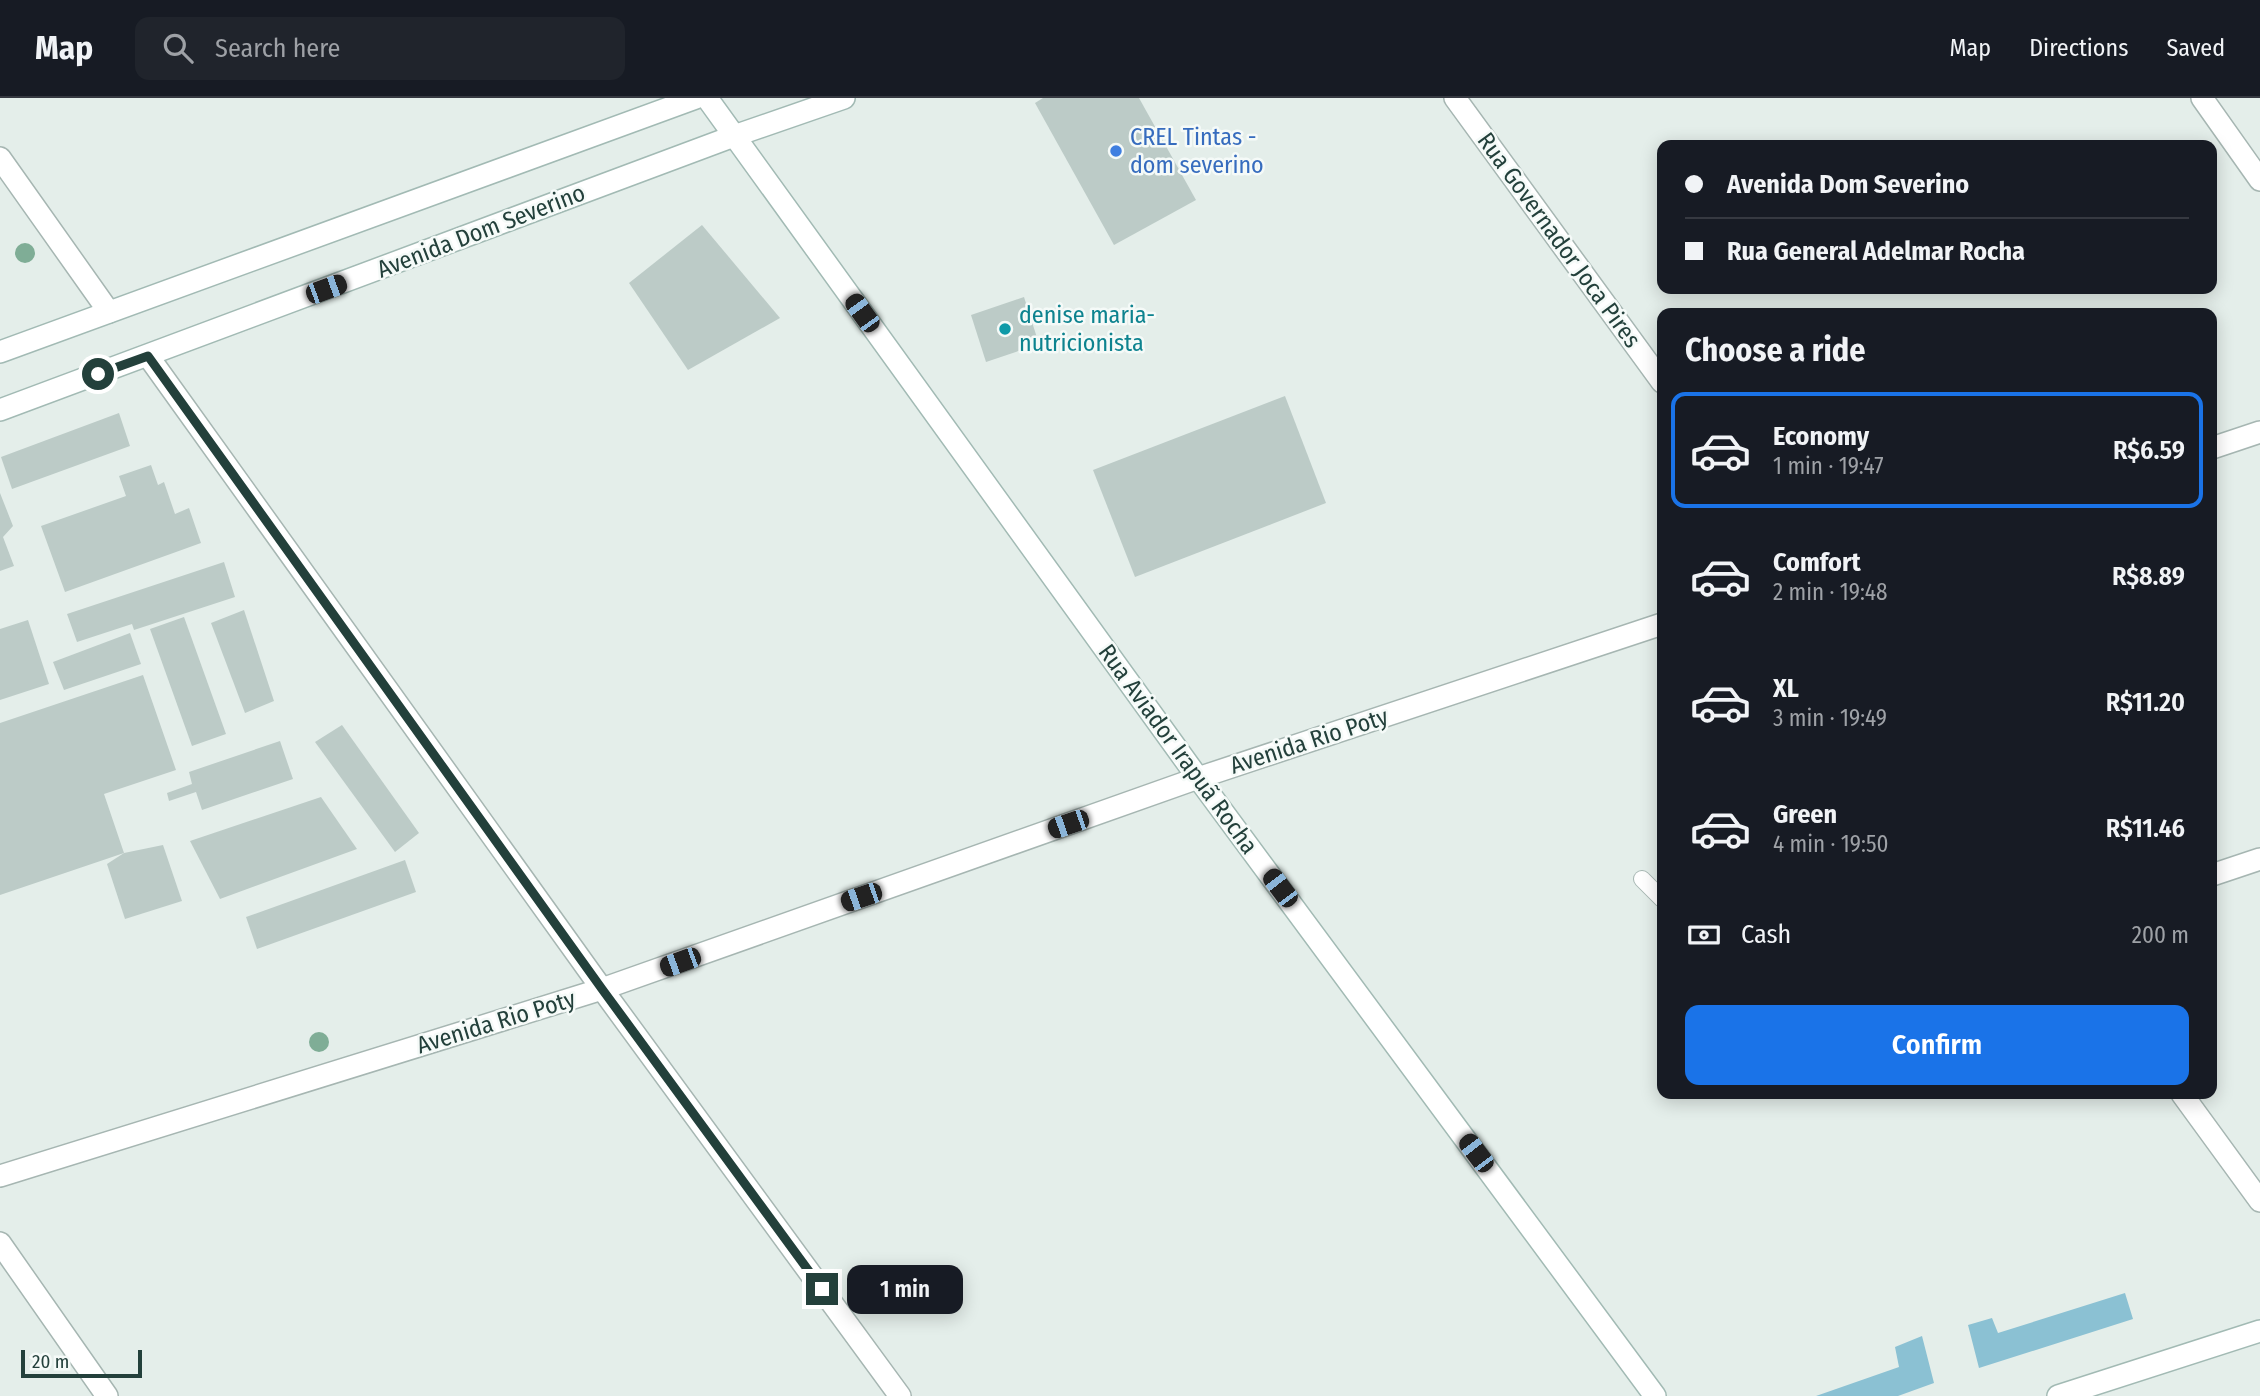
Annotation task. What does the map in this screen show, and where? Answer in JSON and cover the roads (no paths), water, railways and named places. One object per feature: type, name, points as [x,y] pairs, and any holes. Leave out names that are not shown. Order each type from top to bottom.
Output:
[{"type":"street","name":"Avenida Dom Severino","points":[[0,352],[696,98]]},
{"type":"street","name":"Rua Aviador Irapuã Rocha","points":[[707,98],[1198,778],[1656,1396]]},
{"type":"street","name":"Avenida Dom Severino","points":[[0,410],[734,136],[844,98]]},
{"type":"street","name":"Rua Governador Joca Pires","points":[[1455,98],[1657,375]]},
{"type":"street","points":[[2202,98],[2260,180]]},
{"type":"street","points":[[0,158],[108,312]]},
{"type":"street","points":[[148,356],[602,989],[900,1396]]},
{"type":"street","points":[[2217,446],[2260,432]]},
{"type":"street","name":"Avenida Rio Poty","points":[[0,1176],[602,989],[1198,778],[1657,626]]},
{"type":"street","points":[[2217,873],[2260,859]]},
{"type":"street","points":[[2186,1099],[2260,1201]]},
{"type":"street","points":[[0,1243],[107,1396]]},
{"type":"street","points":[[2058,1396],[2260,1331]]},
{"type":"lane","points":[[1642,879],[1657,894]]},
{"type":"water","points":[[2125,1293],[2133,1319],[1979,1368],[1968,1325],[1992,1318],[1998,1333]]},
{"type":"water","points":[[1922,1336],[1934,1383],[1898,1396],[1816,1396],[1899,1367],[1895,1347]]},
{"type":"place","name":"CREL Tintas - dom severino","points":[[1116,151]]},
{"type":"place","name":"denise maria- nutricionista","points":[[1005,329]]}]
